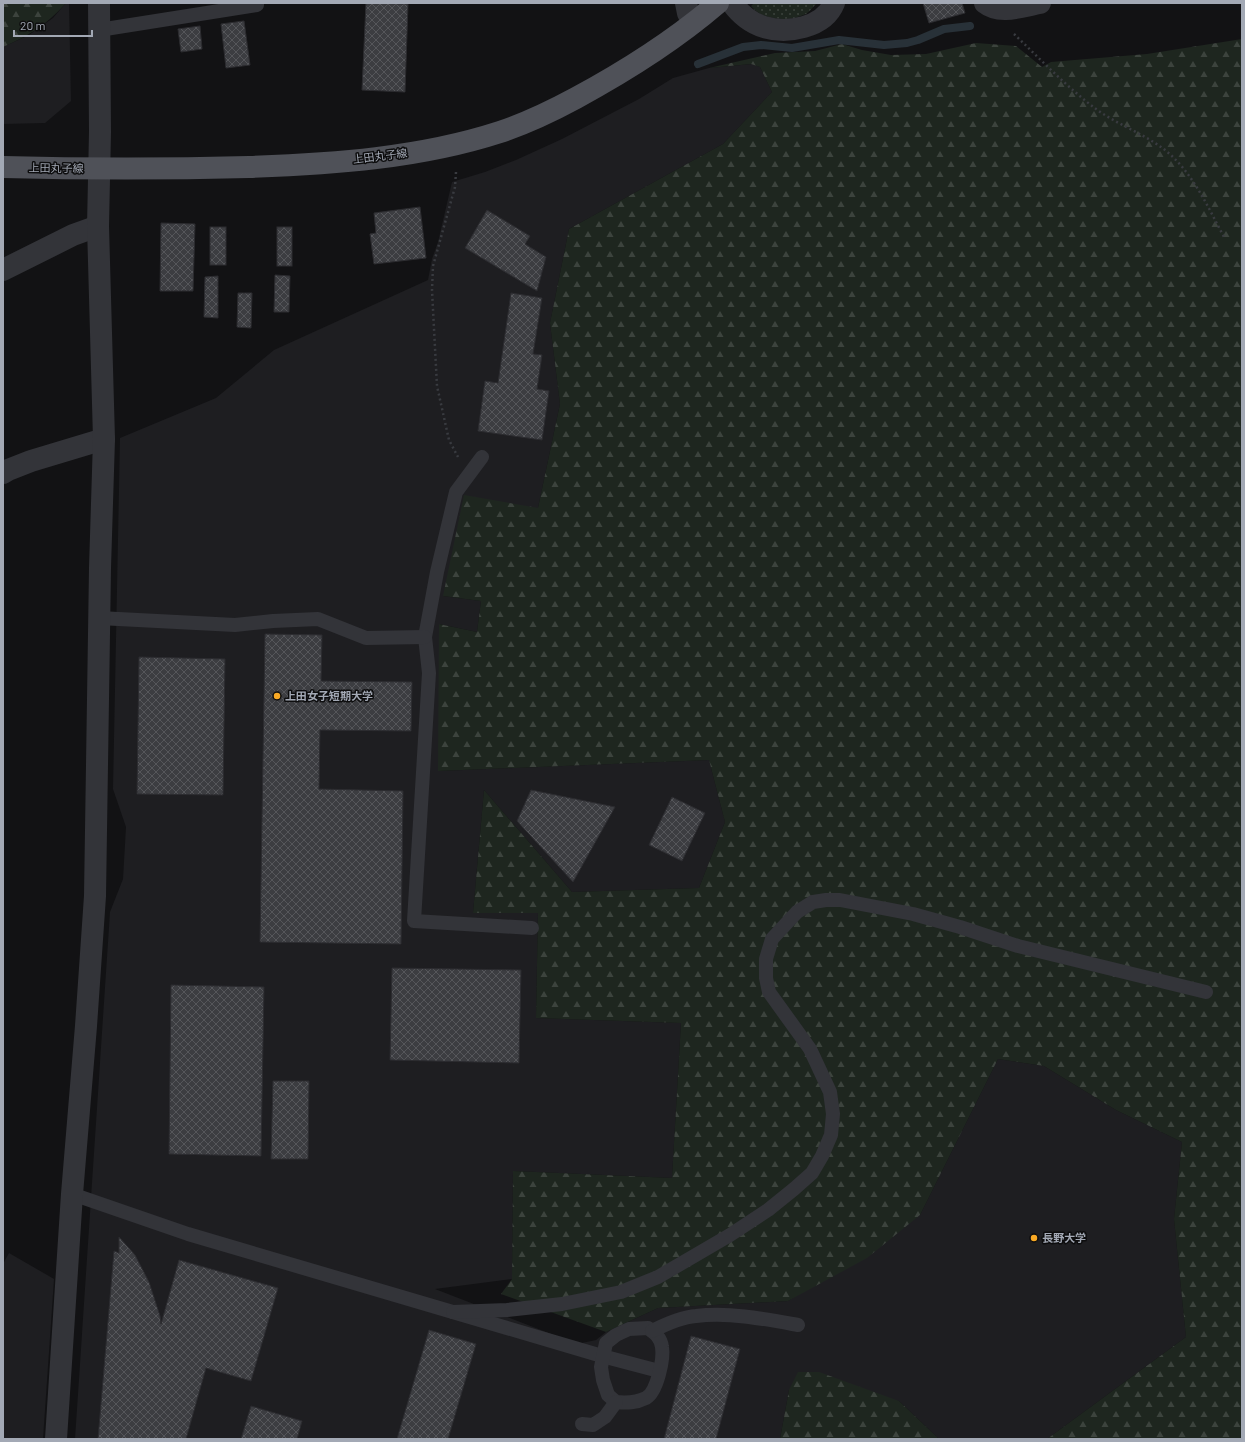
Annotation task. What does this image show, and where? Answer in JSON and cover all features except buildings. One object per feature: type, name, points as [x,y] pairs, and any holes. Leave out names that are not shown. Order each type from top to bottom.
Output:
[{"type":"main road","name":"上田丸子線","points":[[3,167],[100,169],[212,168],[319,163],[398,155],[457,144],[502,131],[531,120],[563,105],[650,54],[718,3]]},
{"type":"street","points":[[56,1439],[72,1194],[95,896],[99,618],[104,439],[98,226],[100,169],[99,3]]},
{"type":"street","points":[[686,3],[688,13],[693,23]]},
{"type":"street","points":[[732,3],[738,12],[763,27],[780,30],[795,29],[819,20],[833,7],[834,3]]},
{"type":"street","points":[[990,6],[1006,10],[1040,3]]},
{"type":"street","points":[[3,270],[73,235],[98,226]]},
{"type":"street","points":[[3,473],[31,461],[104,439]]},
{"type":"lane","points":[[99,30],[257,5]]},
{"type":"lane","points":[[482,457],[456,492],[437,572],[425,637],[429,673],[414,921],[532,928]]},
{"type":"lane","points":[[99,618],[235,625],[273,621],[318,619],[366,638],[425,637]]},
{"type":"lane","points":[[453,1312],[507,1310],[562,1304],[621,1292],[658,1277],[730,1235],[768,1210],[812,1173],[822,1156],[831,1134],[833,1114],[830,1092],[810,1049],[769,992],[766,978],[766,959],[772,939],[781,928],[797,912],[813,902],[840,900],[913,914],[960,927],[1018,946],[1206,992]]},
{"type":"lane","points":[[72,1194],[188,1234],[602,1356],[659,1371]]},
{"type":"lane","points":[[652,1331],[668,1323],[695,1316],[720,1314],[752,1317],[798,1325]]},
{"type":"lane","points":[[648,1328],[657,1334],[662,1346],[662,1361],[654,1391],[647,1398],[634,1403],[616,1402],[608,1395],[603,1380],[601,1367],[602,1356],[606,1343],[616,1335],[629,1329],[648,1328]]},
{"type":"lane","points":[[582,1424],[593,1424],[605,1417],[616,1402]]},
{"type":"path","points":[[990,6],[999,19],[1043,62],[1092,106],[1127,128],[1152,140],[1174,158],[1199,190],[1224,237]]},
{"type":"path","points":[[456,172],[455,187],[433,266],[432,290],[437,386],[443,416],[449,440],[470,474]]},
{"type":"shaded area","points":[[66,3],[69,3],[71,101],[45,123],[3,124],[3,47],[29,35],[53,18]]},
{"type":"shaded area","name":"上田女子短期大学","points":[[752,64],[760,67],[772,92],[723,144],[569,229],[550,323],[560,404],[538,508],[443,596],[481,601],[477,632],[439,624],[439,771],[709,760],[725,822],[699,888],[572,892],[484,790],[473,913],[538,913],[536,1018],[681,1023],[672,1178],[513,1171],[512,1279],[435,1289],[577,1344],[596,1340],[606,1332],[658,1308],[788,1301],[920,1215],[998,1059],[1044,1066],[1116,1110],[1182,1142],[1174,1219],[1186,1337],[1047,1439],[939,1439],[899,1401],[789,1390],[780,1439],[75,1439],[110,912],[123,879],[126,827],[113,789],[120,438],[216,398],[274,350],[428,280],[452,182],[485,172],[516,160],[562,139],[639,99],[673,78],[709,68]]},
{"type":"shaded area","points":[[9,1253],[54,1279],[43,1439],[3,1439],[3,1264]]},
{"type":"green space","points":[[3,3],[66,3],[37,29],[3,47]]},
{"type":"green space","points":[[754,3],[817,3],[806,14],[799,17],[777,19],[762,15],[756,11],[751,6]]},
{"type":"green space","points":[[1242,39],[1242,1439],[1047,1439],[1186,1337],[1174,1219],[1182,1142],[1116,1110],[1044,1066],[998,1059],[920,1215],[867,1258],[788,1301],[658,1308],[606,1332],[501,1294],[512,1279],[513,1171],[672,1178],[681,1023],[536,1018],[538,913],[473,913],[484,790],[572,892],[699,888],[725,822],[709,760],[438,771],[439,624],[477,632],[481,601],[443,596],[464,495],[538,508],[560,404],[550,323],[569,229],[723,144],[772,92],[760,67],[751,64],[709,68],[775,53],[815,51],[842,44],[862,50],[891,55],[926,54],[976,43],[1016,46],[1042,67],[1051,62],[1147,54]]},
{"type":"green space","points":[[798,1372],[819,1372],[899,1401],[939,1439],[780,1439],[789,1390]]},
{"type":"waterway","points":[[698,64],[743,47],[761,45],[792,48],[839,40],[884,45],[907,43],[944,29],[970,26]]},
{"type":"place","name":"上田女子短期大学","points":[[277,696]]},
{"type":"place","name":"長野大学","points":[[1034,1238]]}]
